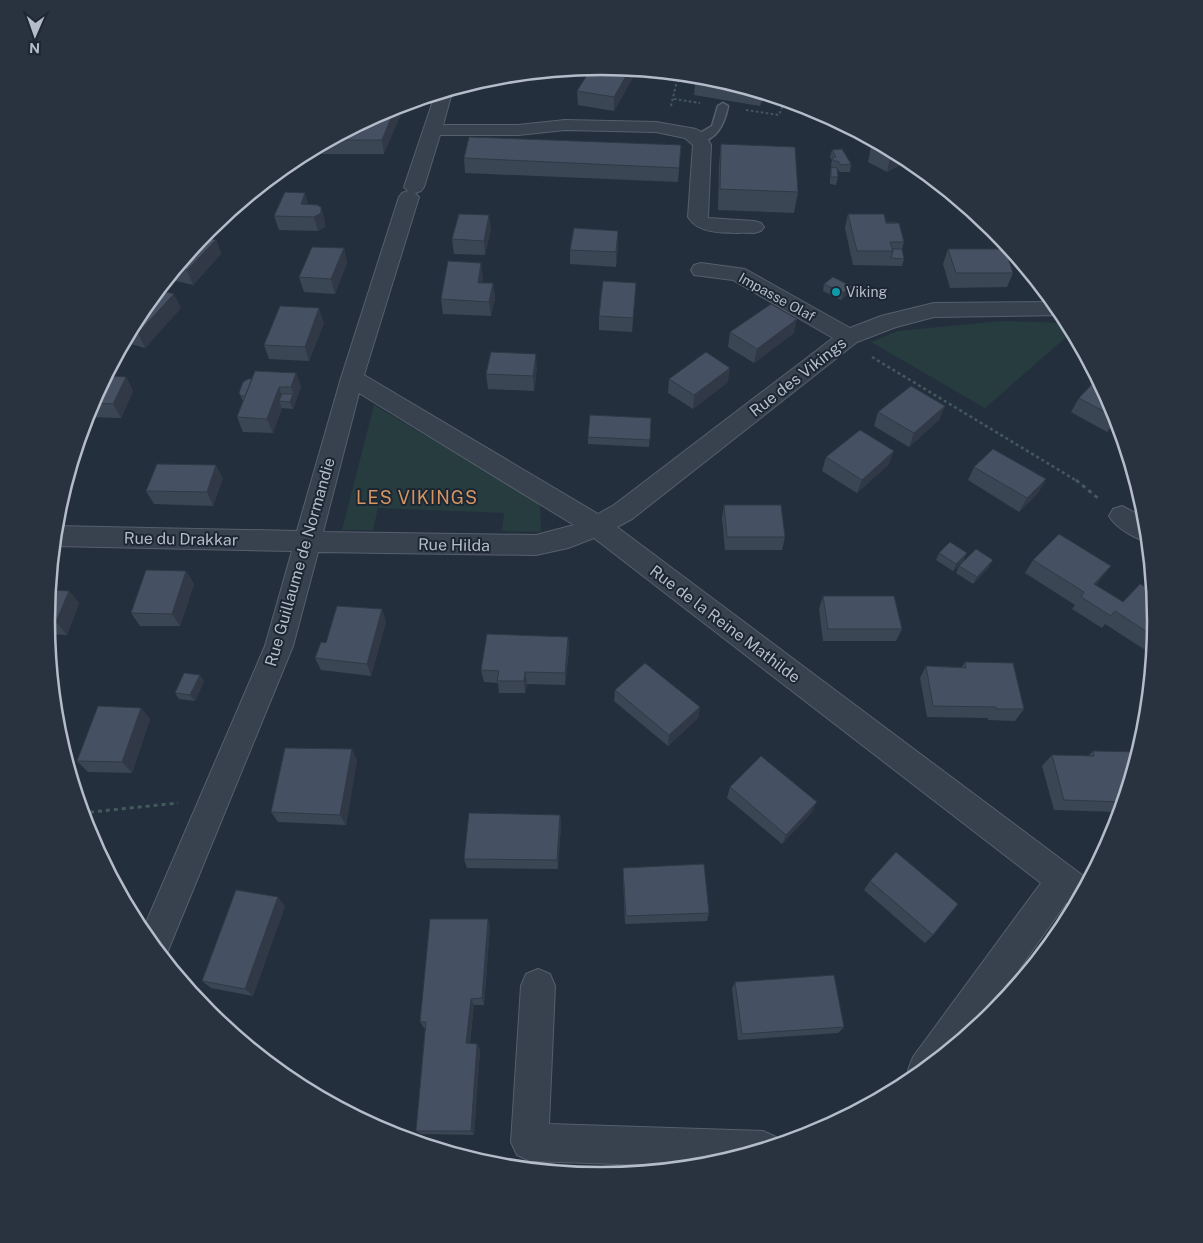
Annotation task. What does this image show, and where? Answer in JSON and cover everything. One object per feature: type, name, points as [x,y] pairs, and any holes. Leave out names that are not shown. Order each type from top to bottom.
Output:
[{"type":"street","name":"Rue Guillaume de Normandie","points":[[156,938],[279,646],[352,378],[442,99]]},
{"type":"street","points":[[433,130],[518,130],[565,125],[656,127],[690,133],[699,138],[702,145],[698,217],[701,222],[709,225],[754,228]]},
{"type":"street","name":"Impasse Olaf","points":[[701,270],[738,274],[849,337]]},
{"type":"street","name":"Rue des Vikings","points":[[597,526],[648,494],[849,337],[889,321],[934,310],[1050,309]]},
{"type":"street","name":"Rue de la Reine Mathilde","points":[[352,378],[597,526],[1072,888]]},
{"type":"street","points":[[1122,516],[1139,526]]},
{"type":"street","name":"Rue Hilda","points":[[308,542],[536,545],[568,538],[597,526]]},
{"type":"street","name":"Rue du Drakkar","points":[[62,536],[308,542]]},
{"type":"street","points":[[946,1045],[1072,888]]},
{"type":"street","points":[[538,986],[530,1142],[742,1149]]},
{"type":"lane","points":[[699,138],[713,133],[718,127],[723,106]]},
{"type":"path","points":[[656,127],[670,108],[679,81]]},
{"type":"path","points":[[723,106],[779,115],[783,106]]},
{"type":"path","points":[[849,337],[878,362],[1073,478],[1122,516]]},
{"type":"path","points":[[90,812],[216,799]]},
{"type":"green space","points":[[1001,321],[1059,323],[1067,336],[985,408],[871,342],[898,331]]},
{"type":"green space","points":[[374,405],[540,503],[541,532],[502,531],[504,513],[378,508],[373,530],[342,530]]},
{"type":"building","points":[[587,75],[626,76],[614,97],[577,91]]},
{"type":"building","points":[[391,117],[382,140],[343,140]]},
{"type":"building","points":[[469,137],[681,145],[679,168],[464,158]]},
{"type":"building","points":[[721,144],[795,147],[798,192],[720,189]]},
{"type":"building","points":[[871,147],[875,148],[890,158],[890,158]]},
{"type":"building","points":[[842,149],[851,164],[841,165],[838,161],[834,161],[832,157],[836,157],[832,150]]},
{"type":"building","points":[[831,167],[837,168],[838,177],[831,177]]},
{"type":"building","points":[[285,192],[305,193],[301,204],[317,205],[321,207],[321,213],[314,217],[274,216]]},
{"type":"building","points":[[459,214],[489,215],[484,241],[452,239]]},
{"type":"building","points":[[848,214],[884,214],[886,223],[899,223],[904,242],[890,242],[893,251],[857,251]]},
{"type":"building","points":[[574,228],[618,231],[616,252],[570,250]]},
{"type":"building","points":[[211,239],[216,240],[187,270],[184,269]]},
{"type":"building","points":[[312,247],[344,248],[331,279],[299,277]]},
{"type":"building","points":[[892,249],[902,249],[904,259],[891,258]]},
{"type":"building","points":[[948,249],[1001,249],[1007,256],[1013,273],[956,273]]},
{"type":"building","points":[[448,261],[481,263],[478,283],[493,283],[489,302],[441,299]]},
{"type":"building","points":[[833,277],[851,286],[843,293],[824,284]]},
{"type":"building","points":[[603,281],[636,283],[633,318],[599,316]]},
{"type":"building","points":[[166,292],[174,294],[138,333]]},
{"type":"building","points":[[771,304],[797,319],[757,349],[730,332]]},
{"type":"building","points":[[280,306],[319,308],[305,347],[264,345]]},
{"type":"building","points":[[491,352],[536,354],[533,376],[486,374]]},
{"type":"building","points":[[706,352],[730,368],[694,395],[669,379]]},
{"type":"building","points":[[255,371],[296,373],[291,387],[279,387],[267,419],[237,417]]},
{"type":"building","points":[[113,376],[126,377],[113,404],[101,403]]},
{"type":"building","points":[[252,379],[245,396],[241,396],[239,393],[243,382]]},
{"type":"building","points":[[1093,383],[1106,413],[1079,398]]},
{"type":"building","points":[[911,386],[945,406],[914,433],[878,412]]},
{"type":"building","points":[[282,394],[293,394],[290,402],[279,401]]},
{"type":"building","points":[[590,415],[651,418],[650,440],[588,437]]},
{"type":"building","points":[[860,430],[894,451],[862,480],[826,457]]},
{"type":"building","points":[[993,449],[1046,479],[1027,498],[974,467]]},
{"type":"building","points":[[157,464],[216,465],[207,492],[146,491]]},
{"type":"building","points":[[724,505],[781,505],[785,537],[727,537]]},
{"type":"building","points":[[1059,534],[1111,566],[1094,584],[1123,602],[1140,584],[1147,588],[1148,632],[1115,611],[1111,616],[1081,597],[1084,592],[1033,560]]},
{"type":"building","points":[[950,542],[967,553],[956,564],[939,553]]},
{"type":"building","points":[[976,549],[993,560],[977,577],[959,566]]},
{"type":"building","points":[[146,570],[186,571],[172,614],[131,613]]},
{"type":"building","points":[[56,590],[69,591],[56,622]]},
{"type":"building","points":[[823,596],[894,596],[902,629],[828,629]]},
{"type":"building","points":[[337,606],[382,609],[367,664],[315,658],[321,642],[326,643]]},
{"type":"building","points":[[487,634],[568,637],[565,673],[525,672],[524,681],[497,681],[499,671],[481,670]]},
{"type":"building","points":[[965,662],[1013,663],[1024,709],[933,706],[926,666],[966,668]]},
{"type":"building","points":[[645,663],[700,707],[669,735],[615,690]]},
{"type":"building","points":[[184,673],[200,675],[190,695],[175,693]]},
{"type":"building","points":[[98,706],[141,708],[122,762],[77,761]]},
{"type":"building","points":[[285,748],[352,749],[340,815],[271,812]]},
{"type":"building","points":[[1093,751],[1132,752],[1117,802],[1064,800],[1052,755],[1094,756]]},
{"type":"building","points":[[761,756],[817,802],[786,835],[730,787]]},
{"type":"building","points":[[469,813],[560,815],[557,860],[464,859]]},
{"type":"building","points":[[896,852],[958,904],[933,935],[870,881]]},
{"type":"building","points":[[704,864],[709,913],[626,916],[623,868]]},
{"type":"building","points":[[236,890],[278,897],[245,989],[202,981]]},
{"type":"building","points":[[430,919],[488,919],[482,998],[471,999],[466,1043],[477,1044],[471,1131],[416,1131],[426,1022],[420,1022]]},
{"type":"building","points":[[834,975],[844,1027],[742,1034],[735,982]]},
{"type":"place","name":"Viking","points":[[836,292]]},
{"type":"district","name":"LES VIKINGS","points":[[417,497]]}]
